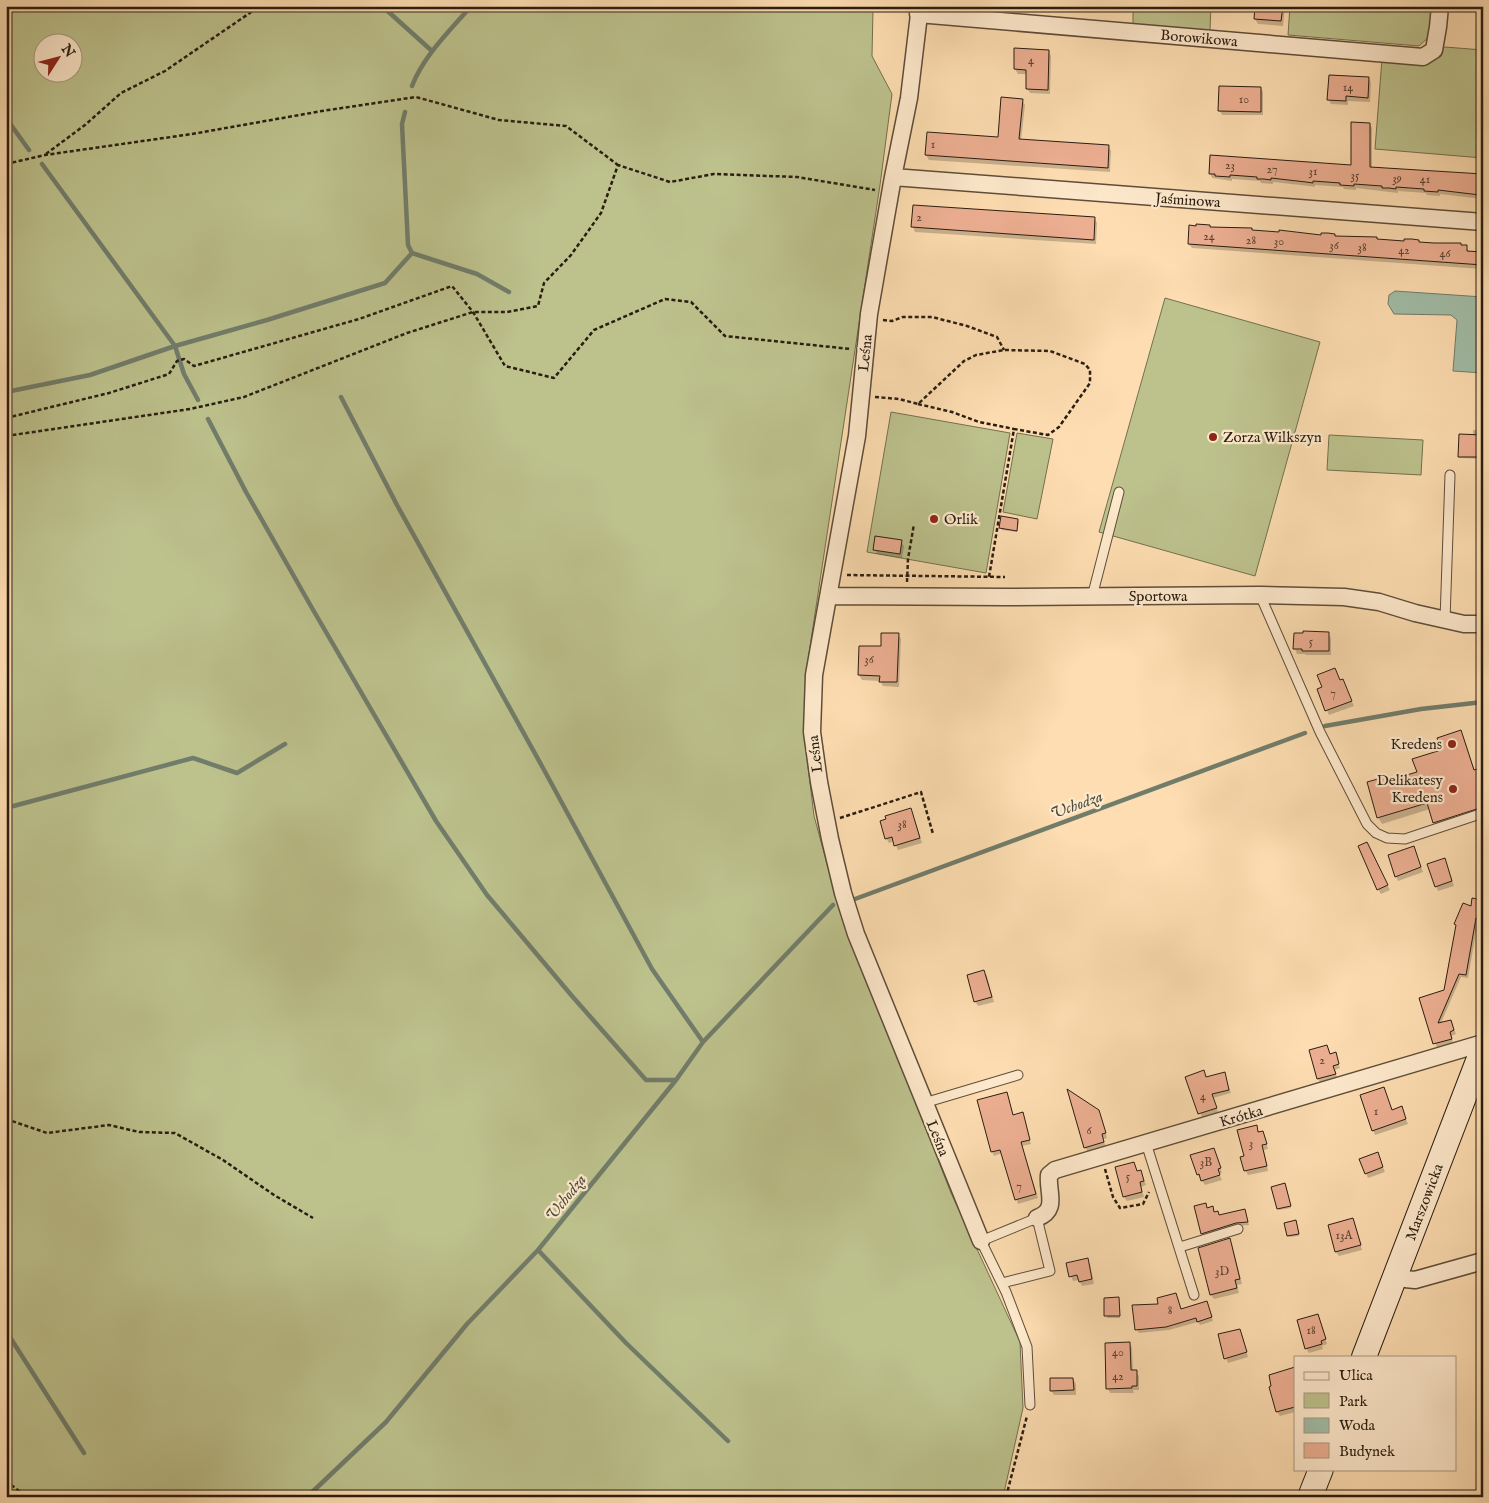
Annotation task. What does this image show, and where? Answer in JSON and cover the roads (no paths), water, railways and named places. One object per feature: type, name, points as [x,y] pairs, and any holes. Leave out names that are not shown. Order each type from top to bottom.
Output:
[{"type":"street","name":"Borowikowa","points":[[919,10],[1423,57],[1434,50],[1440,6]]},
{"type":"street","name":"Leśna","points":[[919,10],[908,98],[868,318],[857,436],[814,675],[812,732],[827,822],[841,884],[856,934],[981,1242]]},
{"type":"street","name":"Jaśminowa","points":[[891,185],[1483,222]]},
{"type":"street","name":"Sportowa","points":[[829,596],[1344,597],[1379,602],[1415,613],[1464,624],[1483,624]]},
{"type":"street","name":"Krótka","points":[[1037,1218],[1044,1216],[1050,1207],[1049,1175],[1056,1170],[1483,1044]]},
{"type":"street","name":"Marszowicka","points":[[1364,1356],[1483,1048]]},
{"type":"street","points":[[1395,1278],[1415,1280],[1483,1261]]},
{"type":"street","points":[[1310,1497],[1321,1470]]},
{"type":"lane","points":[[1445,620],[1450,475]]},
{"type":"lane","points":[[1092,597],[1119,492]]},
{"type":"lane","points":[[1260,596],[1320,732],[1367,824],[1376,833],[1387,838],[1405,839],[1483,813]]},
{"type":"lane","points":[[924,1103],[1018,1075]]},
{"type":"lane","points":[[1146,1143],[1194,1295]]},
{"type":"lane","points":[[981,1242],[1037,1218],[1050,1270],[1002,1283]]},
{"type":"lane","points":[[1180,1247],[1238,1229]]},
{"type":"lane","name":"Leśna","points":[[981,1242],[1002,1283],[1027,1347],[1030,1405]]},
{"type":"water","points":[[1395,291],[1483,297],[1483,373],[1453,371],[1457,320],[1451,315],[1394,314],[1388,304],[1389,295]]},
{"type":"waterway","points":[[382,6],[432,51]]},
{"type":"waterway","points":[[412,86],[430,54],[471,6]]},
{"type":"waterway","points":[[405,112],[402,124],[408,245],[412,253],[477,274],[509,292]]},
{"type":"waterway","points":[[6,118],[29,150]]},
{"type":"waterway","points":[[42,164],[175,346],[267,320],[385,283],[412,253]]},
{"type":"waterway","points":[[6,392],[90,375],[175,346],[184,374],[198,400]]},
{"type":"waterway","points":[[341,397],[397,505],[652,969],[703,1042]]},
{"type":"waterway","points":[[208,419],[246,492],[436,821],[487,895],[646,1080],[676,1080]]},
{"type":"waterway","name":"Uchodza","points":[[1325,726],[1421,709],[1483,702]]},
{"type":"waterway","name":"Uchodza","points":[[855,899],[1305,733]]},
{"type":"waterway","points":[[6,808],[193,758],[237,773],[285,744]]},
{"type":"waterway","name":"Uchodza","points":[[307,1497],[386,1422],[467,1324],[538,1250],[676,1080],[703,1042],[833,905]]},
{"type":"waterway","points":[[538,1250],[626,1343],[728,1441]]},
{"type":"waterway","points":[[6,1331],[84,1453]]},
{"type":"place","name":"Zorza Wilkszyn","points":[[1213,437]]},
{"type":"place","name":"Orlik","points":[[934,519]]},
{"type":"place","name":"Kredens","points":[[1452,744]]},
{"type":"place","name":"Delikatesy Kredens","points":[[1453,789]]}]
